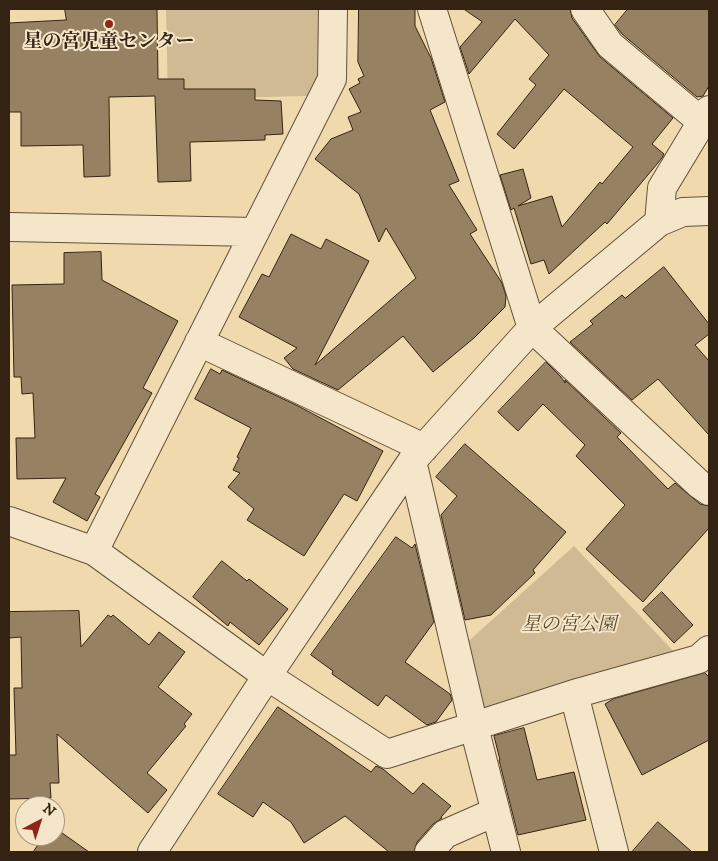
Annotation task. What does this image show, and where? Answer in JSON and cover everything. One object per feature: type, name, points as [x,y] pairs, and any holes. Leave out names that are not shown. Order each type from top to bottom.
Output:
[{"type":"street","points":[[94,551],[332,78],[333,9]]},
{"type":"street","points":[[432,9],[532,328],[699,484],[709,491]]},
{"type":"street","points":[[584,9],[610,45],[706,116],[662,188],[659,222]]},
{"type":"street","points":[[152,852],[267,676],[418,454],[532,328],[659,222],[683,212],[709,211]]},
{"type":"street","points":[[9,227],[254,232]]},
{"type":"street","points":[[199,342],[418,454]]},
{"type":"street","points":[[418,454],[474,727],[506,852]]},
{"type":"street","points":[[9,521],[94,551],[267,676],[387,754],[574,694],[699,659],[709,650]]},
{"type":"street","points":[[574,694],[614,852]]},
{"type":"street","points":[[429,852],[445,834],[495,812]]},
{"type":"green space","points":[[166,9],[318,9],[319,78],[308,96],[168,99]]},
{"type":"green space","name":"星の宮公園","points":[[574,546],[675,653],[485,711],[475,703],[462,647]]},
{"type":"building","points":[[65,9],[157,9],[158,79],[184,79],[184,89],[255,89],[255,100],[281,101],[283,134],[265,135],[265,140],[190,142],[191,181],[158,182],[155,96],[109,97],[110,176],[84,177],[83,145],[21,146],[21,112],[9,112],[9,23],[66,20]]},
{"type":"building","points":[[359,9],[415,9],[415,26],[431,58],[445,102],[430,110],[459,181],[449,185],[477,230],[470,234],[502,283],[506,296],[505,307],[474,338],[433,372],[403,336],[338,390],[293,369],[284,358],[297,348],[239,317],[262,274],[269,277],[291,234],[321,249],[326,239],[369,261],[315,365],[416,278],[386,228],[379,242],[359,194],[315,159],[331,139],[353,130],[348,117],[361,112],[349,89],[360,83],[358,79],[364,76],[358,62]]},
{"type":"building","points":[[464,9],[570,9],[572,18],[600,57],[673,118],[652,144],[664,154],[662,158],[607,224],[605,222],[549,274],[544,260],[531,264],[514,208],[511,210],[500,175],[523,169],[531,198],[518,206],[552,196],[562,227],[633,147],[564,89],[514,149],[497,134],[536,85],[529,79],[549,55],[515,19],[469,74],[460,47],[482,22]]},
{"type":"building","points":[[628,9],[709,9],[709,86],[703,96],[697,97],[622,34],[615,25]]},
{"type":"building","points":[[101,252],[102,280],[178,321],[143,388],[152,393],[95,494],[100,497],[87,521],[53,502],[66,478],[17,479],[16,438],[35,438],[33,393],[22,394],[21,377],[14,377],[12,285],[64,284],[64,253]]},
{"type":"building","points":[[664,267],[709,324],[709,334],[695,345],[709,361],[709,435],[658,379],[632,400],[570,342],[593,324],[590,321],[622,295],[625,298]]},
{"type":"building","points":[[546,362],[565,383],[565,380],[621,433],[617,437],[668,489],[675,483],[700,504],[709,506],[709,528],[643,602],[586,549],[625,505],[576,456],[585,445],[543,404],[518,431],[498,412]]},
{"type":"building","points":[[211,369],[220,374],[222,370],[298,406],[383,451],[357,501],[344,494],[304,556],[247,520],[254,509],[228,487],[240,473],[233,470],[251,428],[195,399]]},
{"type":"building","points":[[465,444],[566,532],[533,570],[535,573],[491,615],[465,620],[441,515],[457,496],[436,477]]},
{"type":"building","points":[[396,537],[412,548],[415,544],[434,622],[405,662],[450,694],[452,700],[436,722],[427,725],[386,695],[378,706],[332,674],[333,671],[311,655]]},
{"type":"building","points":[[222,561],[288,609],[259,645],[230,622],[228,626],[193,597]]},
{"type":"building","points":[[662,592],[693,625],[674,643],[643,610]]},
{"type":"building","points":[[79,611],[81,647],[108,615],[111,617],[113,615],[149,645],[159,632],[185,652],[158,687],[192,714],[184,724],[186,726],[147,773],[167,790],[148,813],[57,734],[59,783],[50,783],[51,796],[15,796],[15,799],[9,799],[9,755],[16,755],[14,688],[22,688],[21,637],[9,638],[9,612]]},
{"type":"building","points":[[705,673],[709,677],[709,740],[642,775],[605,704],[613,699]]},
{"type":"building","points":[[278,707],[371,772],[376,766],[383,769],[413,794],[423,783],[451,806],[442,818],[433,824],[417,842],[414,852],[389,852],[345,816],[304,843],[291,822],[263,802],[253,817],[218,794]]},
{"type":"building","points":[[524,728],[537,780],[574,772],[586,820],[518,835],[494,736]]},
{"type":"building","points":[[658,822],[692,852],[632,852]]},
{"type":"building","points":[[65,835],[89,852],[33,852],[37,846],[65,846]]},
{"type":"place","name":"星の宮児童センター","points":[[109,24]]}]
